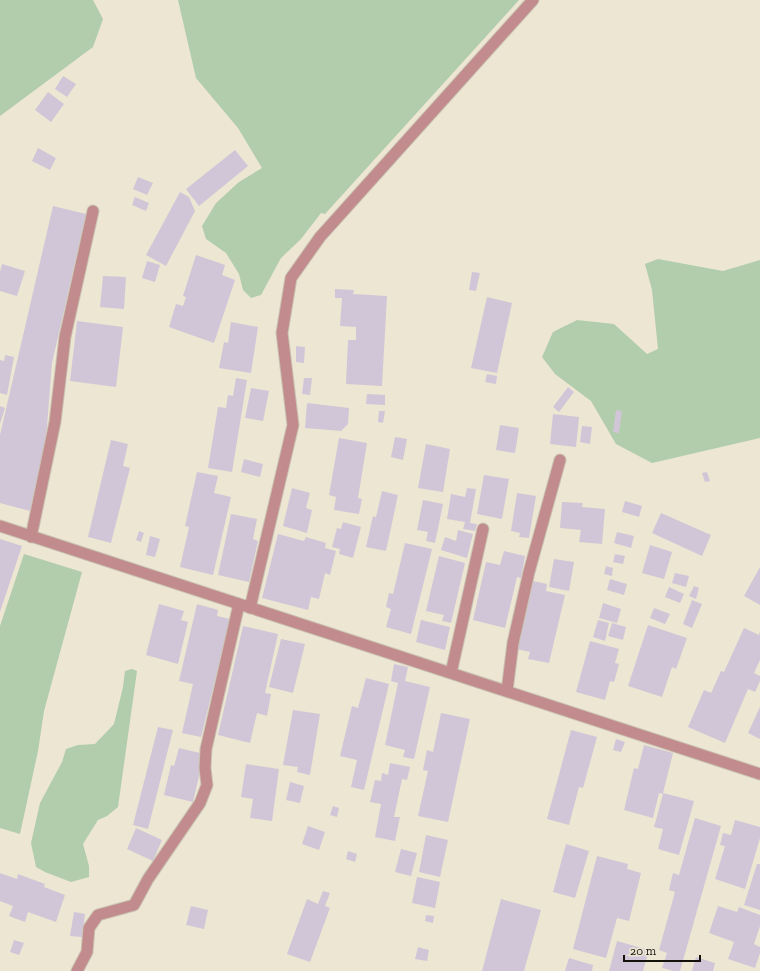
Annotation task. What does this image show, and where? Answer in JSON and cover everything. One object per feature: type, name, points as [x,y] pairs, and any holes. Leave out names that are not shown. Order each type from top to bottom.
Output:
[{"type":"street","points":[[250,608],[293,425],[282,333],[291,278],[320,237],[532,0]]},
{"type":"street","points":[[31,537],[54,422],[65,337],[93,211]]},
{"type":"street","points":[[506,691],[513,643],[529,572],[560,460]]},
{"type":"street","points":[[0,526],[760,774]]},
{"type":"street","points":[[451,673],[483,530]]},
{"type":"street","points":[[77,971],[87,952],[89,928],[98,915],[134,905],[148,879],[200,803],[207,785],[205,768],[206,749],[239,604]]},
{"type":"green space","points":[[0,0],[93,0],[103,19],[93,47],[0,116]]},
{"type":"green space","points":[[178,0],[519,0],[325,214],[321,213],[301,239],[281,258],[261,295],[251,298],[243,290],[239,274],[226,253],[206,239],[202,226],[216,203],[239,182],[262,168],[238,128],[196,78]]},
{"type":"green space","points":[[658,259],[723,271],[760,260],[760,438],[652,463],[616,444],[591,401],[555,374],[542,357],[553,332],[577,320],[614,324],[647,354],[658,349],[652,290],[645,264]]},
{"type":"green space","points":[[24,554],[82,572],[44,711],[38,751],[20,834],[0,828],[0,626]]},
{"type":"green space","points":[[132,669],[137,671],[118,807],[107,816],[98,820],[83,844],[89,866],[89,877],[71,882],[36,867],[31,843],[40,803],[62,762],[66,749],[78,745],[95,744],[114,724],[123,687],[125,671]]},
{"type":"building","points":[[63,76],[76,84],[67,97],[55,89]]},
{"type":"building","points":[[48,92],[64,104],[51,122],[35,110]]},
{"type":"building","points":[[38,148],[56,158],[50,170],[32,161]]},
{"type":"building","points":[[235,150],[248,166],[199,206],[186,189]]},
{"type":"building","points":[[138,177],[153,183],[147,195],[133,189]]},
{"type":"building","points":[[180,192],[189,197],[195,211],[166,266],[146,255]]},
{"type":"building","points":[[135,197],[149,203],[146,211],[132,205]]},
{"type":"building","points":[[53,206],[86,214],[52,363],[46,439],[30,511],[0,503],[0,435]]},
{"type":"building","points":[[196,255],[225,265],[222,275],[235,280],[214,343],[169,327],[176,304],[183,306],[186,297],[183,296]]},
{"type":"building","points":[[147,261],[160,265],[155,282],[142,278]]},
{"type":"building","points":[[2,264],[25,271],[17,296],[0,291],[0,272]]},
{"type":"building","points":[[472,272],[480,273],[476,291],[469,290]]},
{"type":"building","points":[[103,276],[126,277],[124,309],[100,307]]},
{"type":"building","points":[[335,289],[354,290],[353,294],[387,296],[382,386],[346,384],[348,340],[356,340],[356,327],[340,326],[342,298],[335,298]]},
{"type":"building","points":[[487,297],[512,303],[497,373],[471,368]]},
{"type":"building","points":[[77,321],[123,327],[116,387],[70,381]]},
{"type":"building","points":[[231,322],[258,327],[251,373],[219,368],[224,342],[228,343]]},
{"type":"building","points":[[296,346],[305,347],[304,363],[296,362]]},
{"type":"building","points":[[5,355],[14,357],[7,395],[0,393],[0,360],[4,361]]},
{"type":"building","points":[[487,374],[497,376],[496,384],[485,382]]},
{"type":"building","points":[[236,378],[247,380],[232,472],[208,468],[218,407],[226,408],[228,395],[233,396]]},
{"type":"building","points":[[304,378],[312,378],[310,395],[302,394]]},
{"type":"building","points":[[568,387],[574,392],[559,412],[553,407]]},
{"type":"building","points":[[251,388],[269,391],[263,421],[245,418]]},
{"type":"building","points":[[367,394],[385,395],[385,405],[366,404]]},
{"type":"building","points":[[307,403],[349,408],[348,424],[341,431],[305,428]]},
{"type":"building","points":[[0,406],[5,408],[0,424]]},
{"type":"building","points":[[616,410],[622,411],[619,433],[613,432]]},
{"type":"building","points":[[379,411],[385,411],[383,423],[378,422]]},
{"type":"building","points":[[553,414],[579,417],[576,447],[550,444]]},
{"type":"building","points":[[500,425],[519,428],[515,453],[496,450]]},
{"type":"building","points":[[582,426],[592,427],[590,444],[580,442]]},
{"type":"building","points":[[395,437],[407,439],[403,460],[391,457]]},
{"type":"building","points":[[339,438],[367,443],[358,498],[362,499],[359,514],[334,510],[336,497],[329,495]]},
{"type":"building","points":[[111,440],[128,444],[123,466],[130,468],[111,543],[88,537]]},
{"type":"building","points":[[426,444],[450,449],[443,492],[418,488]]},
{"type":"building","points":[[244,459],[263,464],[260,477],[241,472]]},
{"type":"building","points":[[197,472],[218,476],[214,493],[231,497],[213,575],[180,567],[189,527],[185,526]]},
{"type":"building","points":[[707,472],[710,481],[705,482],[702,473]]},
{"type":"building","points":[[484,475],[509,479],[502,519],[477,514]]},
{"type":"building","points":[[292,488],[310,493],[306,508],[312,510],[307,533],[283,526]]},
{"type":"building","points":[[467,488],[476,489],[470,523],[477,524],[475,531],[463,529],[465,522],[447,519],[451,494],[465,497]]},
{"type":"building","points":[[382,491],[398,495],[386,551],[366,547],[373,516],[376,517]]},
{"type":"building","points":[[517,493],[536,496],[529,538],[519,537],[520,533],[511,531]]},
{"type":"building","points":[[423,500],[443,504],[435,543],[426,541],[428,532],[417,530]]},
{"type":"building","points":[[625,501],[642,506],[639,517],[622,512]]},
{"type":"building","points":[[562,502],[583,503],[582,507],[605,509],[602,544],[579,542],[581,530],[560,528]]},
{"type":"building","points":[[661,513],[711,535],[702,556],[652,533]]},
{"type":"building","points":[[231,514],[257,519],[253,539],[258,541],[249,582],[218,575]]},
{"type":"building","points":[[343,522],[361,527],[353,558],[339,554],[340,549],[332,547],[337,528],[341,529]]},
{"type":"building","points":[[458,530],[473,534],[467,558],[441,550],[445,537],[456,541]]},
{"type":"building","points":[[139,531],[144,533],[141,542],[136,540]]},
{"type":"building","points":[[617,532],[634,536],[631,548],[614,543]]},
{"type":"building","points":[[278,534],[304,541],[306,537],[326,543],[325,548],[336,551],[330,575],[325,573],[319,599],[311,597],[308,610],[262,598]]},
{"type":"building","points":[[150,536],[160,539],[155,557],[146,555]]},
{"type":"building","points":[[0,539],[22,546],[0,612]]},
{"type":"building","points":[[405,543],[432,549],[411,634],[386,627],[391,609],[386,607],[389,593],[393,594]]},
{"type":"building","points":[[650,545],[672,552],[664,579],[642,573]]},
{"type":"building","points":[[504,551],[525,556],[521,578],[517,577],[505,628],[473,620],[486,562],[500,565]]},
{"type":"building","points":[[615,554],[625,556],[623,564],[613,562]]},
{"type":"building","points":[[439,556],[465,563],[451,623],[442,621],[444,615],[426,611]]},
{"type":"building","points":[[554,559],[574,562],[569,591],[549,587]]},
{"type":"building","points":[[606,566],[613,568],[612,576],[604,574]]},
{"type":"building","points":[[760,567],[760,605],[744,596]]},
{"type":"building","points":[[675,573],[689,576],[686,587],[672,583]]},
{"type":"building","points":[[610,579],[627,584],[624,595],[607,590]]},
{"type":"building","points":[[533,581],[547,584],[546,591],[565,595],[549,663],[528,659],[530,652],[517,649]]},
{"type":"building","points":[[694,586],[699,588],[696,599],[689,596]]},
{"type":"building","points":[[669,587],[684,594],[680,603],[665,597]]},
{"type":"building","points":[[692,600],[702,604],[692,628],[683,624]]},
{"type":"building","points":[[603,603],[621,609],[617,623],[599,618]]},
{"type":"building","points":[[159,604],[184,611],[181,620],[188,622],[178,664],[146,655]]},
{"type":"building","points":[[197,604],[218,610],[217,616],[230,619],[201,737],[182,733],[193,684],[179,681]]},
{"type":"building","points":[[654,608],[670,614],[665,624],[650,618]]},
{"type":"building","points":[[421,620],[450,627],[445,650],[416,642]]},
{"type":"building","points":[[598,620],[609,623],[605,641],[593,637]]},
{"type":"building","points":[[612,623],[626,627],[623,640],[608,636]]},
{"type":"building","points":[[648,625],[687,638],[676,669],[672,667],[662,697],[628,686]]},
{"type":"building","points":[[243,626],[278,634],[265,693],[271,694],[267,716],[257,713],[250,743],[218,735]]},
{"type":"building","points":[[744,628],[759,635],[760,631],[760,660],[754,673],[760,676],[760,681],[755,692],[748,689],[725,743],[688,727],[704,690],[711,693],[721,671],[724,672]]},
{"type":"building","points":[[281,639],[305,644],[293,693],[269,687]]},
{"type":"building","points":[[590,641],[619,649],[615,663],[619,664],[614,682],[610,681],[605,700],[576,692]]},
{"type":"building","points":[[394,664],[408,667],[405,681],[430,687],[414,759],[403,757],[405,750],[385,745],[398,683],[391,681]]},
{"type":"building","points":[[366,678],[389,684],[364,790],[351,787],[357,760],[340,756],[352,706],[358,708]]},
{"type":"building","points":[[760,707],[760,739],[748,733]]},
{"type":"building","points":[[293,710],[320,714],[310,775],[297,772],[298,767],[283,765]]},
{"type":"building","points":[[441,713],[470,719],[448,822],[418,816],[428,771],[423,770],[427,750],[433,752]]},
{"type":"building","points":[[158,727],[173,730],[148,829],[133,825]]},
{"type":"building","points":[[571,730],[597,737],[583,788],[579,787],[569,825],[547,819]]},
{"type":"building","points":[[616,739],[625,742],[621,752],[613,750]]},
{"type":"building","points":[[644,745],[673,753],[663,793],[694,801],[679,855],[658,849],[663,829],[654,827],[663,794],[659,793],[653,818],[624,810],[634,768],[638,769]]},
{"type":"building","points":[[179,748],[204,754],[193,802],[164,795],[171,765],[174,766]]},
{"type":"building","points":[[390,763],[410,767],[407,780],[402,779],[394,817],[400,817],[395,841],[375,837],[381,804],[370,802],[375,780],[381,781],[382,773],[388,775]]},
{"type":"building","points":[[246,764],[279,769],[272,821],[250,818],[253,799],[241,797]]},
{"type":"building","points":[[290,782],[304,786],[300,803],[286,800]]},
{"type":"building","points":[[333,806],[339,808],[337,817],[330,815]]},
{"type":"building","points":[[695,818],[721,826],[680,971],[674,971],[662,968],[667,953],[659,950],[675,892],[669,890],[673,873],[679,875]]},
{"type":"building","points":[[735,820],[760,827],[760,838],[745,889],[715,879],[725,846],[720,845],[723,833],[731,835]]},
{"type":"building","points":[[308,826],[325,832],[319,850],[302,844]]},
{"type":"building","points":[[136,828],[162,840],[153,861],[127,849]]},
{"type":"building","points":[[426,835],[448,840],[440,877],[419,872]]},
{"type":"building","points":[[566,844],[589,851],[575,898],[553,892]]},
{"type":"building","points":[[401,849],[417,853],[411,876],[395,872]]},
{"type":"building","points":[[348,851],[357,854],[355,862],[346,859]]},
{"type":"building","points":[[597,856],[628,864],[627,869],[641,873],[629,921],[617,918],[606,958],[573,949]]},
{"type":"building","points":[[757,864],[760,864],[760,910],[744,905]]},
{"type":"building","points":[[0,873],[17,879],[18,874],[45,884],[44,887],[65,895],[56,922],[28,912],[25,922],[9,916],[13,906],[0,901]]},
{"type":"building","points":[[417,877],[440,882],[435,908],[412,903]]},
{"type":"building","points":[[323,891],[330,893],[325,906],[330,908],[310,962],[287,954],[307,899],[318,904]]},
{"type":"building","points":[[501,899],[541,910],[524,971],[482,971]]},
{"type":"building","points":[[191,906],[208,910],[204,929],[186,925]]},
{"type":"building","points":[[718,906],[737,912],[739,907],[760,915],[760,926],[754,944],[760,947],[760,953],[755,968],[728,959],[734,942],[709,933]]},
{"type":"building","points":[[74,912],[85,914],[82,937],[70,936]]},
{"type":"building","points":[[426,915],[434,916],[433,923],[425,921]]},
{"type":"building","points":[[14,940],[24,943],[19,955],[10,952]]},
{"type":"building","points":[[617,941],[649,950],[643,971],[609,971]]},
{"type":"building","points":[[418,947],[429,950],[427,961],[415,959]]},
{"type":"building","points":[[696,957],[715,963],[713,971],[692,971]]},
{"type":"building","points":[[569,958],[593,965],[592,971],[565,971]]}]
